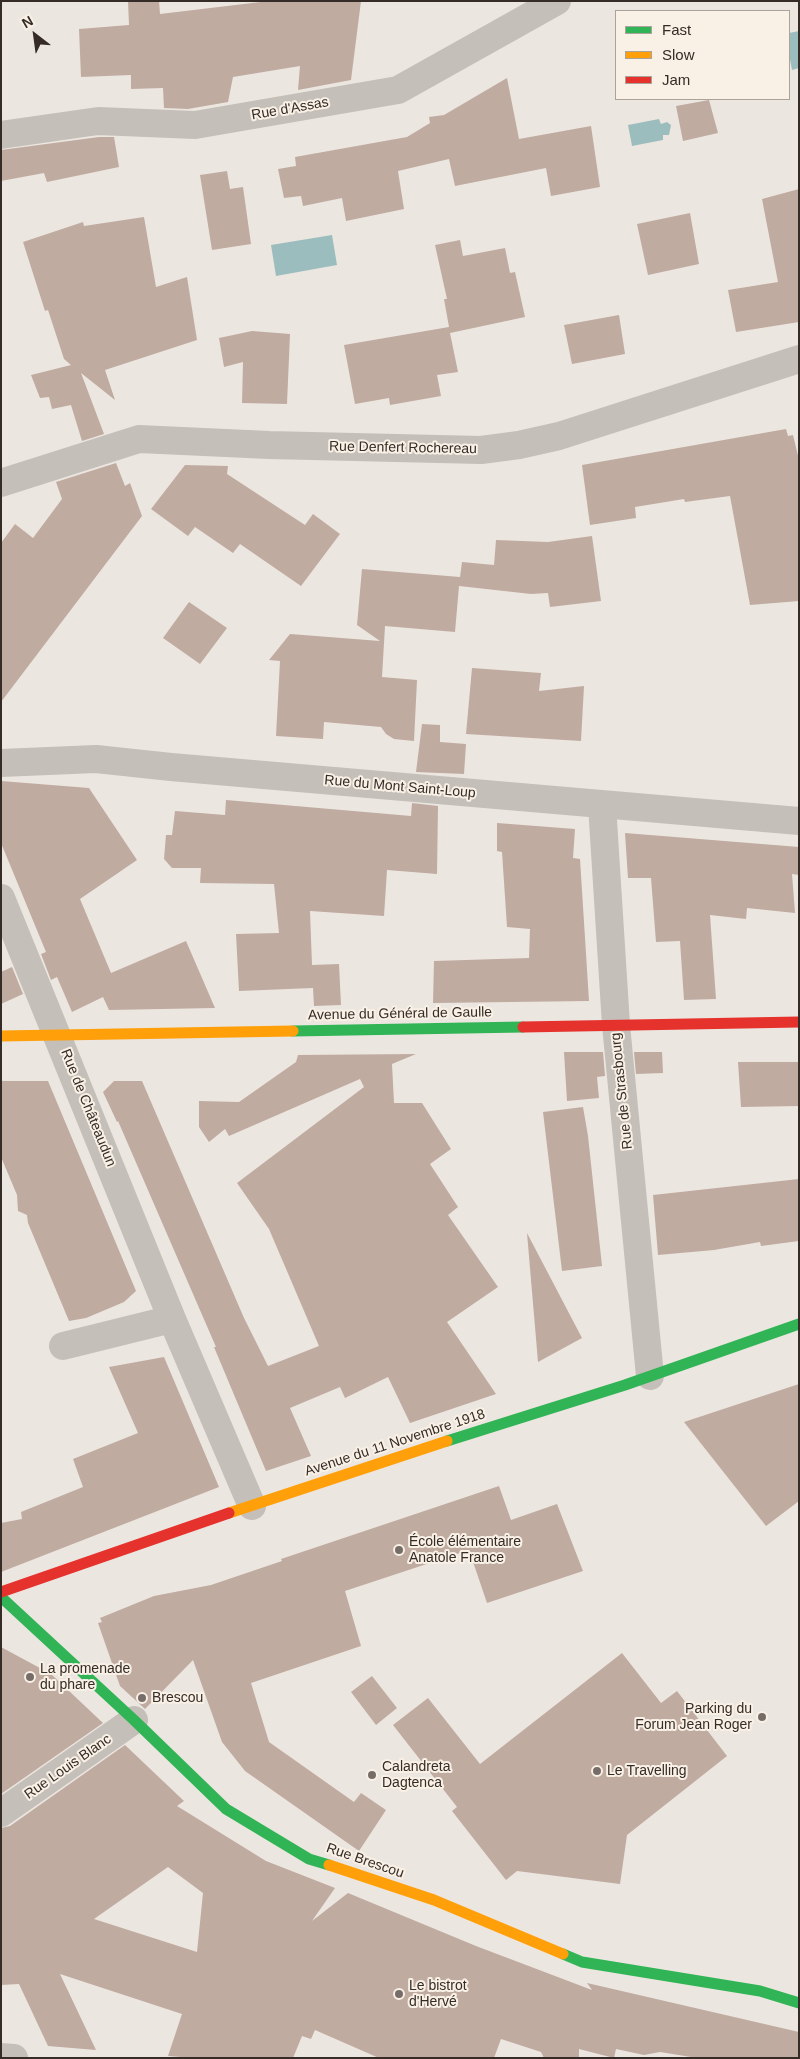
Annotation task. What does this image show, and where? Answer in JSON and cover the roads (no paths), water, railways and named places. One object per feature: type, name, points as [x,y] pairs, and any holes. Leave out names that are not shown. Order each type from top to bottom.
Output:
[{"type":"street","name":"Rue d'Assas","points":[[1,135],[98,121],[195,125],[398,90],[557,1]]},
{"type":"street","name":"Rue Denfert Rochereau","points":[[1,483],[139,440],[481,450],[519,445],[559,436],[799,360]]},
{"type":"street","name":"Rue du Mont Saint-Loup","points":[[1,763],[96,759],[799,821]]},
{"type":"street","name":"Rue de Strasbourg","points":[[602,805],[616,1025],[650,1376]]},
{"type":"street","name":"Rue de Châteaudun","points":[[1,898],[172,1319],[252,1506]]},
{"type":"street","name":"Avenue du Général de Gaulle","points":[[1,1036],[799,1022]]},
{"type":"street","points":[[63,1346],[172,1319]]},
{"type":"street","name":"Avenue du 11 Novembre 1918","points":[[1,1592],[368,1466],[626,1385],[799,1324]]},
{"type":"street","name":"Rue Brescou","points":[[1,1597],[134,1720],[226,1810],[309,1858],[434,1900],[582,1962],[760,1991],[799,2003]]},
{"type":"street","name":"Rue Louis Blanc","points":[[1,1814],[134,1720]]},
{"type":"street","points":[[1,2056],[14,2058]]},
{"type":"water","points":[[799,31],[799,68],[792,70],[790,59],[790,33]]},
{"type":"water","points":[[659,119],[661,124],[667,122],[671,125],[669,135],[663,135],[663,140],[632,146],[628,125]]},
{"type":"water","points":[[332,235],[337,265],[276,276],[271,245]]},
{"type":"place","name":"École élémentaire Anatole France","points":[[399,1550]]},
{"type":"place","name":"La promenade du phare","points":[[30,1677]]},
{"type":"place","name":"Brescou","points":[[142,1698]]},
{"type":"place","name":"Parking du Forum Jean Roger","points":[[762,1717]]},
{"type":"place","name":"Le Travelling","points":[[597,1771]]},
{"type":"place","name":"Calandreta Dagtenca","points":[[372,1775]]},
{"type":"place","name":"Le bistrot d'Hervé","points":[[399,1994]]}]
